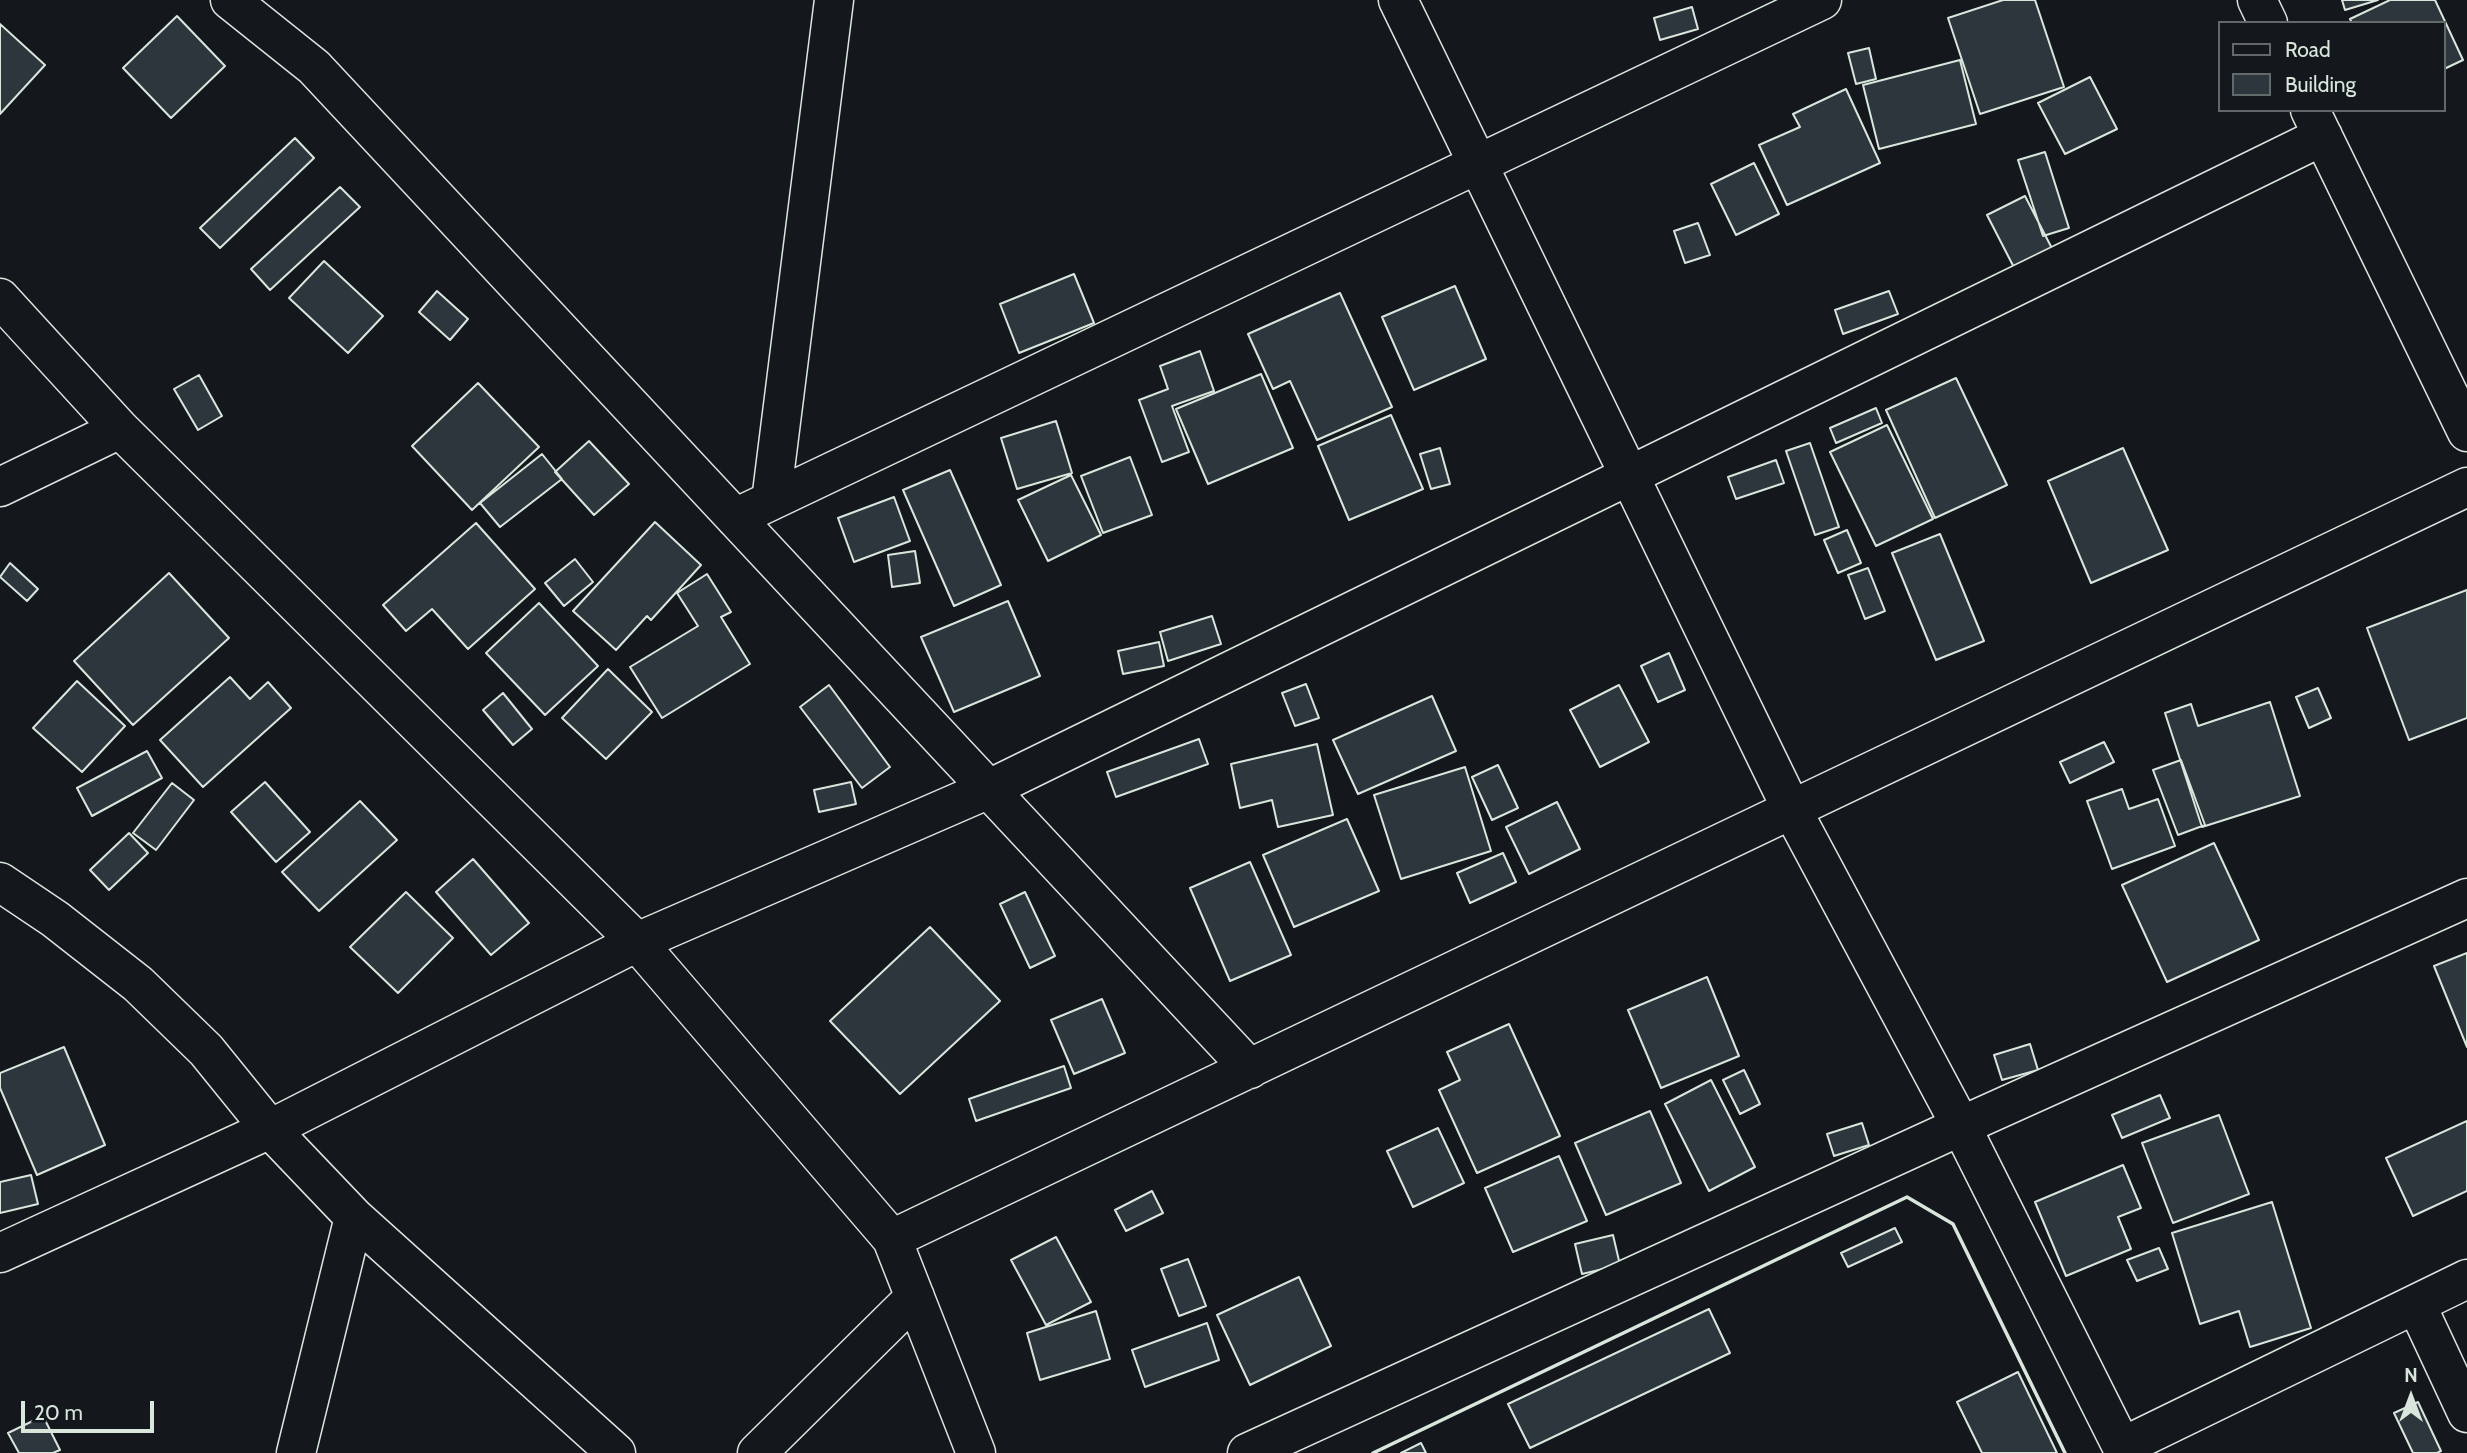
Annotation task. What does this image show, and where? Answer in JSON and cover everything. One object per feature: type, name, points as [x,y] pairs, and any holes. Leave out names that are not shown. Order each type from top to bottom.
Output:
[{"type":"street","points":[[230,0],[314,67],[1250,1069]]},
{"type":"street","points":[[771,501],[834,0]]},
{"type":"street","points":[[1398,0],[1792,810],[1961,1126],[2124,1450],[2467,1279]]},
{"type":"street","points":[[735,518],[1478,164],[1777,10],[1822,0]]},
{"type":"street","points":[[2257,0],[2267,21]]},
{"type":"street","points":[[0,1253],[270,1129],[637,942],[989,789],[1630,475],[2317,123],[2467,432]]},
{"type":"street","points":[[0,298],[120,429],[637,942],[892,1239],[976,1453]]},
{"type":"street","points":[[0,487],[120,429]]},
{"type":"street","points":[[892,1239],[2467,487]]},
{"type":"street","points":[[0,882],[55,919],[138,984],[206,1050],[270,1129],[354,1217],[616,1453]]},
{"type":"street","points":[[1247,1453],[2467,898]]},
{"type":"street","points":[[296,1453],[354,1217]]},
{"type":"street","points":[[757,1453],[915,1297]]},
{"type":"street","points":[[2416,1304],[2467,1413]]},
{"type":"building","points":[[2003,0],[2035,0],[2064,87],[1980,114],[1948,18]]},
{"type":"building","points":[[2342,0],[2378,0],[2345,10]]},
{"type":"building","points":[[2390,0],[2435,0],[2445,21],[2351,21],[2350,19]]},
{"type":"building","points":[[1692,7],[1698,29],[1660,40],[1654,18]]},
{"type":"building","points":[[177,16],[225,66],[171,118],[123,68]]},
{"type":"building","points":[[0,24],[45,65],[0,114]]},
{"type":"building","points":[[2446,24],[2463,60],[2446,68]]},
{"type":"building","points":[[1869,48],[1876,79],[1856,84],[1848,53]]},
{"type":"building","points":[[1960,60],[1976,124],[1879,149],[1863,85]]},
{"type":"building","points":[[2090,77],[2117,129],[2065,154],[2038,103]]},
{"type":"building","points":[[1846,89],[1880,163],[1787,205],[1759,145],[1800,127],[1793,114]]},
{"type":"building","points":[[295,138],[314,158],[220,248],[200,228]]},
{"type":"building","points":[[2045,152],[2069,228],[2043,236],[2018,160]]},
{"type":"building","points":[[1754,163],[1779,214],[1736,235],[1711,184]]},
{"type":"building","points":[[340,187],[360,207],[270,290],[251,269]]},
{"type":"building","points":[[2025,196],[2060,264],[2022,283],[1987,215]]},
{"type":"building","points":[[1698,223],[1710,255],[1685,263],[1674,231]]},
{"type":"building","points":[[324,261],[383,316],[348,353],[289,298]]},
{"type":"building","points":[[1074,274],[1094,323],[1019,353],[1000,304]]},
{"type":"building","points":[[1455,286],[1486,359],[1414,390],[1382,317]]},
{"type":"building","points":[[437,291],[468,319],[450,340],[419,312]]},
{"type":"building","points":[[1889,291],[1898,314],[1843,334],[1835,310]]},
{"type":"building","points":[[1340,293],[1392,407],[1317,440],[1290,381],[1273,389],[1248,334]]},
{"type":"building","points":[[1200,351],[1214,391],[1172,406],[1189,452],[1162,462],[1139,400],[1168,389],[1160,366]]},
{"type":"building","points":[[1261,374],[1293,448],[1208,484],[1176,409]]},
{"type":"building","points":[[199,375],[222,416],[198,430],[174,389]]},
{"type":"building","points":[[1956,378],[2007,485],[1935,518],[1886,410]]},
{"type":"building","points":[[478,383],[539,447],[472,510],[412,446]]},
{"type":"building","points":[[1876,408],[1882,423],[1836,443],[1830,428]]},
{"type":"building","points":[[1391,415],[1423,489],[1349,520],[1318,446]]},
{"type":"building","points":[[1056,421],[1072,473],[1017,489],[1001,438]]},
{"type":"building","points":[[1887,425],[1933,519],[1876,546],[1830,452]]},
{"type":"building","points":[[589,441],[629,484],[594,515],[555,472]]},
{"type":"building","points":[[1810,443],[1839,527],[1815,535],[1786,451]]},
{"type":"building","points":[[1440,448],[1450,484],[1431,489],[1420,454]]},
{"type":"building","points":[[2123,448],[2168,550],[2091,583],[2048,481]]},
{"type":"building","points":[[542,454],[562,479],[500,527],[480,503]]},
{"type":"building","points":[[1130,457],[1152,515],[1103,533],[1081,476]]},
{"type":"building","points":[[1776,460],[1784,483],[1736,499],[1728,477]]},
{"type":"building","points":[[950,470],[1001,585],[954,606],[903,490]]},
{"type":"building","points":[[1071,475],[1101,535],[1048,561],[1018,500]]},
{"type":"building","points":[[894,497],[910,541],[854,562],[838,518]]},
{"type":"building","points":[[655,522],[701,565],[651,620],[647,616],[616,650],[573,611]]},
{"type":"building","points":[[476,523],[535,589],[468,649],[432,609],[406,631],[383,605]]},
{"type":"building","points":[[1847,530],[1861,563],[1838,573],[1824,540]]},
{"type":"building","points":[[1940,534],[1984,641],[1936,660],[1892,553]]},
{"type":"building","points":[[915,551],[920,583],[892,587],[888,555]]},
{"type":"building","points":[[575,559],[593,582],[564,606],[545,583]]},
{"type":"building","points":[[10,563],[38,589],[27,601],[0,577]]},
{"type":"building","points":[[1868,568],[1885,611],[1865,619],[1848,575]]},
{"type":"building","points":[[169,573],[229,638],[133,725],[74,661]]},
{"type":"building","points":[[707,574],[731,612],[721,617],[750,664],[662,718],[630,667],[698,626],[677,593]]},
{"type":"building","points":[[2467,590],[2467,718],[2409,740],[2367,628]]},
{"type":"building","points":[[1008,601],[1040,676],[954,712],[921,637]]},
{"type":"building","points":[[539,603],[598,666],[545,715],[486,653]]},
{"type":"building","points":[[1212,616],[1221,644],[1168,661],[1160,632]]},
{"type":"building","points":[[1159,642],[1164,666],[1123,674],[1118,651]]},
{"type":"building","points":[[1669,653],[1685,690],[1658,702],[1641,666]]},
{"type":"building","points":[[608,669],[652,712],[606,759],[562,718]]},
{"type":"building","points":[[230,677],[250,699],[268,682],[291,708],[203,787],[160,740]]},
{"type":"building","points":[[77,681],[125,726],[82,772],[33,728]]},
{"type":"building","points":[[1306,684],[1319,718],[1295,726],[1282,693]]},
{"type":"building","points":[[829,685],[890,767],[862,788],[800,707]]},
{"type":"building","points":[[1619,685],[1649,742],[1600,767],[1570,710]]},
{"type":"building","points":[[2318,688],[2331,718],[2309,728],[2296,697]]},
{"type":"building","points":[[503,693],[532,729],[513,745],[483,710]]},
{"type":"building","points":[[1432,696],[1456,751],[1358,794],[1333,740]]},
{"type":"building","points":[[2270,702],[2300,796],[2202,827],[2165,713],[2191,704],[2198,726]]},
{"type":"building","points":[[1199,739],[1208,764],[1116,797],[1107,772]]},
{"type":"building","points":[[2104,742],[2114,762],[2070,783],[2060,762]]},
{"type":"building","points":[[1317,744],[1333,815],[1278,827],[1272,800],[1240,808],[1231,764]]},
{"type":"building","points":[[147,751],[162,778],[92,816],[77,788]]},
{"type":"building","points":[[2181,760],[2205,825],[2178,835],[2153,770]]},
{"type":"building","points":[[1498,765],[1518,808],[1492,820],[1472,777]]},
{"type":"building","points":[[1465,767],[1491,851],[1401,879],[1374,795]]},
{"type":"building","points":[[265,782],[310,832],[276,862],[231,812]]},
{"type":"building","points":[[851,782],[856,804],[819,812],[814,790]]},
{"type":"building","points":[[172,783],[194,800],[156,850],[133,833]]},
{"type":"building","points":[[2122,789],[2129,809],[2158,799],[2175,846],[2112,869],[2087,801]]},
{"type":"building","points":[[360,801],[397,840],[319,911],[282,872]]},
{"type":"building","points":[[1557,802],[1580,849],[1529,874],[1506,827]]},
{"type":"building","points":[[1347,819],[1379,891],[1294,927],[1263,855]]},
{"type":"building","points":[[129,833],[148,853],[109,890],[90,870]]},
{"type":"building","points":[[2214,843],[2259,940],[2167,982],[2122,885]]},
{"type":"building","points":[[1503,853],[1516,882],[1470,903],[1457,873]]},
{"type":"building","points":[[473,859],[529,923],[491,955],[436,892]]},
{"type":"building","points":[[1250,862],[1291,955],[1230,981],[1190,888]]},
{"type":"building","points":[[406,892],[453,938],[398,993],[350,947]]},
{"type":"building","points":[[1025,892],[1055,956],[1030,968],[1000,904]]},
{"type":"building","points":[[930,927],[1000,1001],[900,1094],[830,1021]]},
{"type":"building","points":[[2467,953],[2467,1047],[2434,966]]},
{"type":"building","points":[[1707,977],[1739,1056],[1661,1088],[1628,1010]]},
{"type":"building","points":[[1102,999],[1125,1053],[1074,1074],[1051,1020]]},
{"type":"building","points":[[1509,1024],[1560,1136],[1477,1173],[1439,1090],[1460,1080],[1447,1052]]},
{"type":"building","points":[[2030,1044],[2038,1070],[2002,1080],[1994,1055]]},
{"type":"building","points":[[64,1047],[105,1145],[37,1175],[0,1088],[0,1073]]},
{"type":"building","points":[[1064,1066],[1071,1088],[976,1121],[969,1099]]},
{"type":"building","points":[[1744,1070],[1760,1104],[1740,1114],[1723,1080]]},
{"type":"building","points":[[1711,1080],[1755,1167],[1709,1191],[1665,1104]]},
{"type":"building","points":[[2160,1095],[2170,1118],[2122,1138],[2112,1115]]},
{"type":"building","points":[[1650,1111],[1681,1183],[1606,1215],[1575,1143]]},
{"type":"building","points":[[2219,1115],[2249,1194],[2173,1223],[2142,1143]]},
{"type":"building","points":[[2467,1121],[2467,1191],[2413,1216],[2386,1158]]},
{"type":"building","points":[[1862,1123],[1869,1145],[1834,1156],[1827,1134]]},
{"type":"building","points":[[1438,1128],[1464,1183],[1413,1207],[1387,1151]]},
{"type":"building","points":[[1559,1156],[1587,1221],[1513,1252],[1485,1188]]},
{"type":"building","points":[[2123,1165],[2141,1208],[2118,1217],[2131,1249],[2066,1276],[2035,1202]]},
{"type":"building","points":[[31,1175],[38,1204],[0,1213],[0,1182]]},
{"type":"building","points":[[1152,1191],[1163,1213],[1126,1231],[1115,1210]]},
{"type":"building","points":[[2272,1202],[2311,1328],[2250,1347],[2239,1311],[2200,1324],[2172,1233]]},
{"type":"building","points":[[1895,1228],[1902,1242],[1848,1267],[1841,1253]]},
{"type":"building","points":[[1613,1235],[1620,1265],[1582,1274],[1575,1244]]},
{"type":"building","points":[[1056,1237],[1091,1302],[1046,1325],[1011,1260]]},
{"type":"building","points":[[2159,1248],[2168,1269],[2137,1281],[2127,1260]]},
{"type":"building","points":[[1188,1259],[1206,1306],[1179,1316],[1161,1269]]},
{"type":"building","points":[[1299,1277],[1331,1346],[1250,1385],[1217,1315]]},
{"type":"building","points":[[1709,1309],[1730,1353],[1530,1448],[1508,1404]]},
{"type":"building","points":[[1096,1311],[1110,1359],[1040,1380],[1027,1333]]},
{"type":"building","points":[[1207,1323],[1219,1360],[1145,1387],[1132,1350]]},
{"type":"building","points":[[2018,1372],[2057,1453],[1982,1453],[1957,1402]]},
{"type":"building","points":[[2418,1402],[2441,1451],[2437,1453],[2413,1453],[2394,1413]]},
{"type":"building","points":[[43,1416],[60,1450],[53,1453],[19,1453],[8,1433]]},
{"type":"building","points":[[1421,1443],[1426,1453],[1401,1453]]},
{"type":"wall","points":[[1373,1453],[1907,1197],[1953,1224],[2065,1453]]}]
